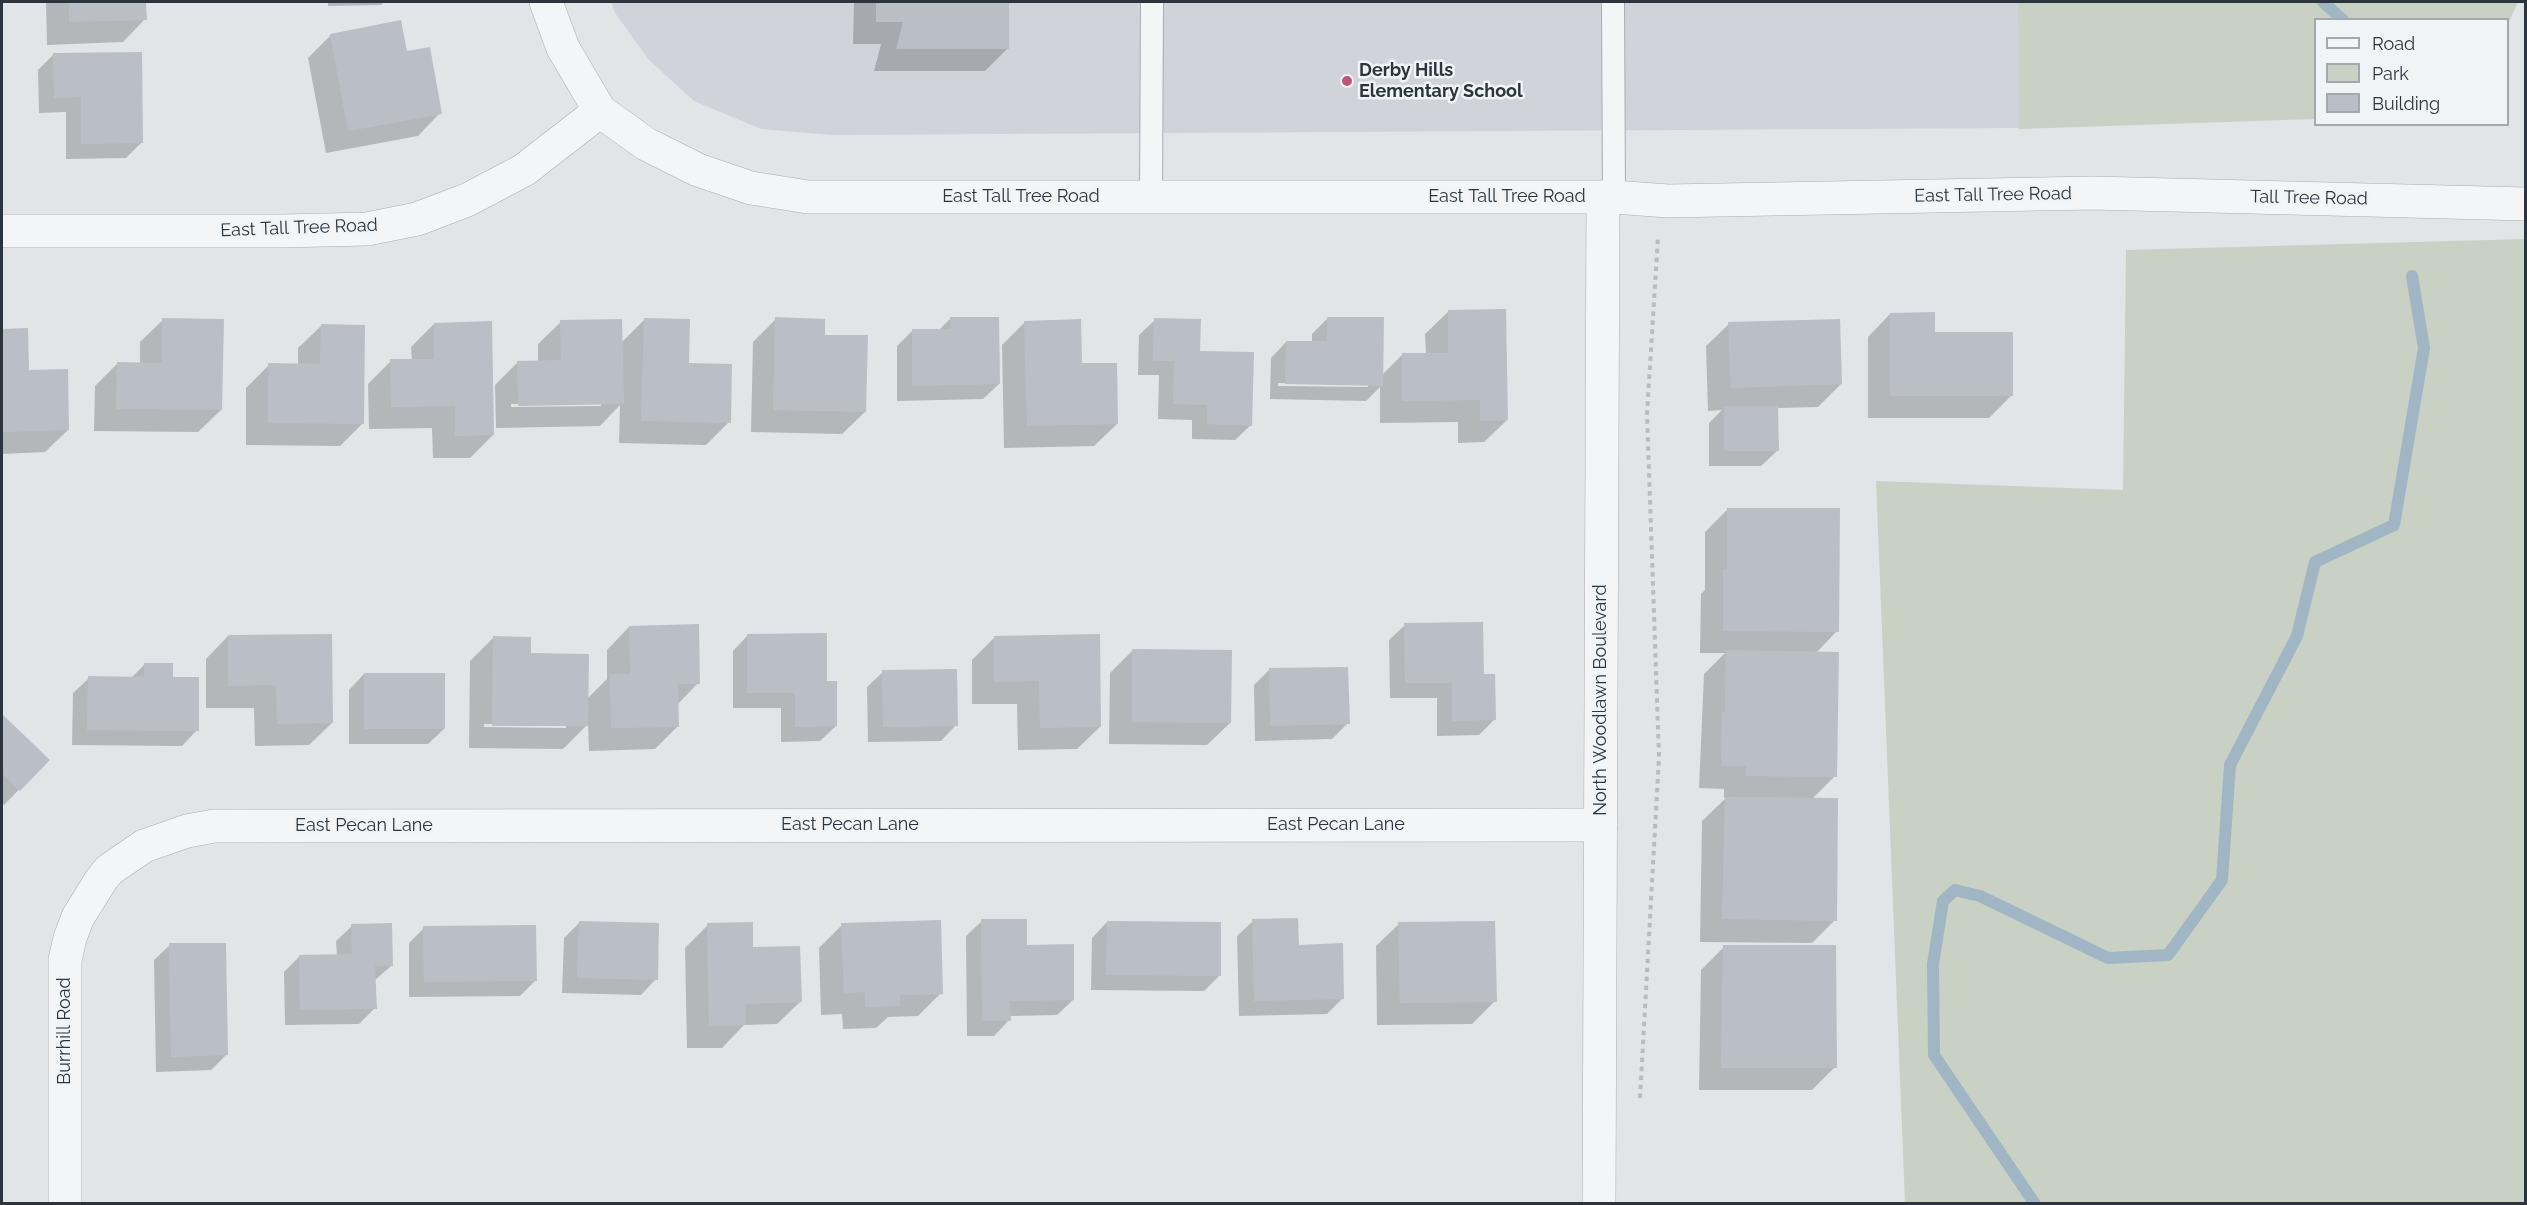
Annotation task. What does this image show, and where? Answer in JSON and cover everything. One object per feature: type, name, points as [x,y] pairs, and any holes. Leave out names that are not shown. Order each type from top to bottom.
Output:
[{"type":"street","points":[[546,2],[563,48],[600,111]]},
{"type":"street","name":"East Tall Tree Road","points":[[2,231],[367,229],[417,219],[467,200],[524,170],[600,111],[646,144],[698,170],[751,188],[800,196],[1609,197],[1668,201],[2093,194]]},
{"type":"street","name":"Tall Tree Road","points":[[2093,194],[2526,204]]},
{"type":"street","name":"North Woodlawn Boulevard","points":[[1599,1203],[1609,197]]},
{"type":"street","name":"East Pecan Lane","points":[[109,870],[144,846],[187,831],[214,826],[1601,825]]},
{"type":"street","name":"Burrhill Road","points":[[65,1203],[65,960],[78,917],[100,880],[109,870]]},
{"type":"lane","points":[[1151,197],[1152,2]]},
{"type":"lane","points":[[1609,197],[1613,2]]},
{"type":"path","points":[[1640,1099],[1659,757],[1647,414],[1658,237]]},
{"type":"shaded area","name":"Derby Hills Elementary School","points":[[611,2],[2022,2],[2021,128],[833,135],[761,129],[694,101],[649,60],[615,13]]},
{"type":"green space","points":[[2018,2],[2518,2],[2509,22],[2509,18],[2314,18],[2314,119],[2019,129]]},
{"type":"green space","points":[[2525,239],[2525,1203],[1905,1203],[1876,481],[2123,490],[2126,250]]},
{"type":"building","points":[[69,2],[146,2],[147,20],[69,22]]},
{"type":"building","points":[[876,2],[1009,2],[1009,49],[896,49],[903,22],[876,22]]},
{"type":"building","points":[[401,20],[407,51],[430,47],[442,114],[348,131],[330,34]]},
{"type":"building","points":[[142,52],[143,143],[81,144],[81,97],[54,98],[53,53]]},
{"type":"building","points":[[1506,309],[1508,420],[1480,421],[1480,400],[1402,401],[1402,353],[1448,353],[1448,310]]},
{"type":"building","points":[[1935,312],[1935,332],[2013,332],[2013,396],[1890,396],[1890,313]]},
{"type":"building","points":[[775,317],[825,319],[825,335],[868,335],[866,412],[773,410]]},
{"type":"building","points":[[950,317],[999,317],[1000,384],[912,386],[912,329],[950,329]]},
{"type":"building","points":[[1327,317],[1384,317],[1383,386],[1285,384],[1286,341],[1327,341]]},
{"type":"building","points":[[162,318],[224,319],[222,410],[116,409],[117,362],[162,363]]},
{"type":"building","points":[[644,318],[690,319],[689,363],[732,364],[731,423],[641,421]]},
{"type":"building","points":[[1154,318],[1201,319],[1200,351],[1254,352],[1252,426],[1207,424],[1207,405],[1173,404],[1174,361],[1153,361]]},
{"type":"building","points":[[622,319],[624,404],[518,406],[517,361],[561,360],[560,320]]},
{"type":"building","points":[[1081,319],[1082,363],[1117,363],[1118,424],[1027,426],[1024,321]]},
{"type":"building","points":[[1840,319],[1842,384],[1731,388],[1728,322]]},
{"type":"building","points":[[492,321],[494,435],[455,436],[455,406],[391,407],[390,359],[434,359],[434,323]]},
{"type":"building","points":[[321,324],[365,325],[364,424],[268,423],[268,363],[320,364]]},
{"type":"building","points":[[28,328],[29,370],[68,369],[69,430],[2,432],[2,329]]},
{"type":"building","points":[[1724,406],[1778,406],[1779,451],[1724,451]]},
{"type":"building","points":[[1727,508],[1840,508],[1839,632],[1723,631],[1723,569],[1727,569]]},
{"type":"building","points":[[1483,622],[1484,674],[1495,674],[1496,720],[1452,721],[1452,683],[1405,683],[1404,623]]},
{"type":"building","points":[[699,624],[700,684],[678,684],[679,727],[611,728],[610,674],[630,674],[629,626]]},
{"type":"building","points":[[827,633],[827,681],[837,681],[837,726],[795,727],[795,693],[747,693],[747,634]]},
{"type":"building","points":[[332,634],[333,723],[277,724],[276,685],[228,686],[228,635]]},
{"type":"building","points":[[1100,634],[1101,727],[1040,728],[1039,681],[994,682],[994,636]]},
{"type":"building","points":[[493,636],[531,637],[531,653],[589,654],[588,726],[492,726]]},
{"type":"building","points":[[1132,649],[1232,650],[1231,723],[1132,722]]},
{"type":"building","points":[[1726,650],[1839,652],[1837,777],[1746,776],[1746,766],[1721,766]]},
{"type":"building","points":[[144,663],[173,663],[173,677],[199,677],[199,731],[87,730],[88,676],[144,677]]},
{"type":"building","points":[[1348,667],[1350,724],[1270,726],[1269,668]]},
{"type":"building","points":[[957,669],[958,726],[883,727],[882,670]]},
{"type":"building","points":[[364,673],[445,673],[445,729],[364,729]]},
{"type":"building","points":[[2,714],[50,760],[20,791],[2,773]]},
{"type":"building","points":[[1725,797],[1838,798],[1837,921],[1722,919]]},
{"type":"building","points":[[1298,918],[1299,945],[1343,943],[1344,999],[1254,1001],[1252,919]]},
{"type":"building","points":[[981,919],[1027,919],[1027,945],[1074,944],[1074,1000],[1010,1001],[1011,1021],[982,1021]]},
{"type":"building","points":[[941,920],[943,994],[900,995],[900,1006],[865,1007],[865,992],[844,993],[841,923]]},
{"type":"building","points":[[579,921],[659,923],[658,980],[577,978]]},
{"type":"building","points":[[1107,921],[1221,922],[1221,976],[1106,975]]},
{"type":"building","points":[[1495,921],[1497,1002],[1400,1003],[1398,922]]},
{"type":"building","points":[[753,922],[753,947],[800,946],[802,1002],[746,1004],[746,1025],[709,1026],[707,923]]},
{"type":"building","points":[[392,923],[393,966],[375,966],[377,1009],[300,1010],[299,955],[352,954],[351,924]]},
{"type":"building","points":[[536,925],[537,981],[424,982],[423,926]]},
{"type":"building","points":[[169,943],[226,943],[228,1055],[171,1057]]},
{"type":"building","points":[[1723,945],[1836,945],[1837,1068],[1721,1068]]},
{"type":"waterway","points":[[2323,2],[2341,18]]},
{"type":"waterway","points":[[2035,1204],[1934,1055],[1933,964],[1943,901],[1955,890],[1980,896],[2108,958],[2168,955],[2222,880],[2230,765],[2297,636],[2315,562],[2394,525],[2424,348],[2412,276]]},
{"type":"place","name":"Derby Hills Elementary School","points":[[1347,81]]}]
